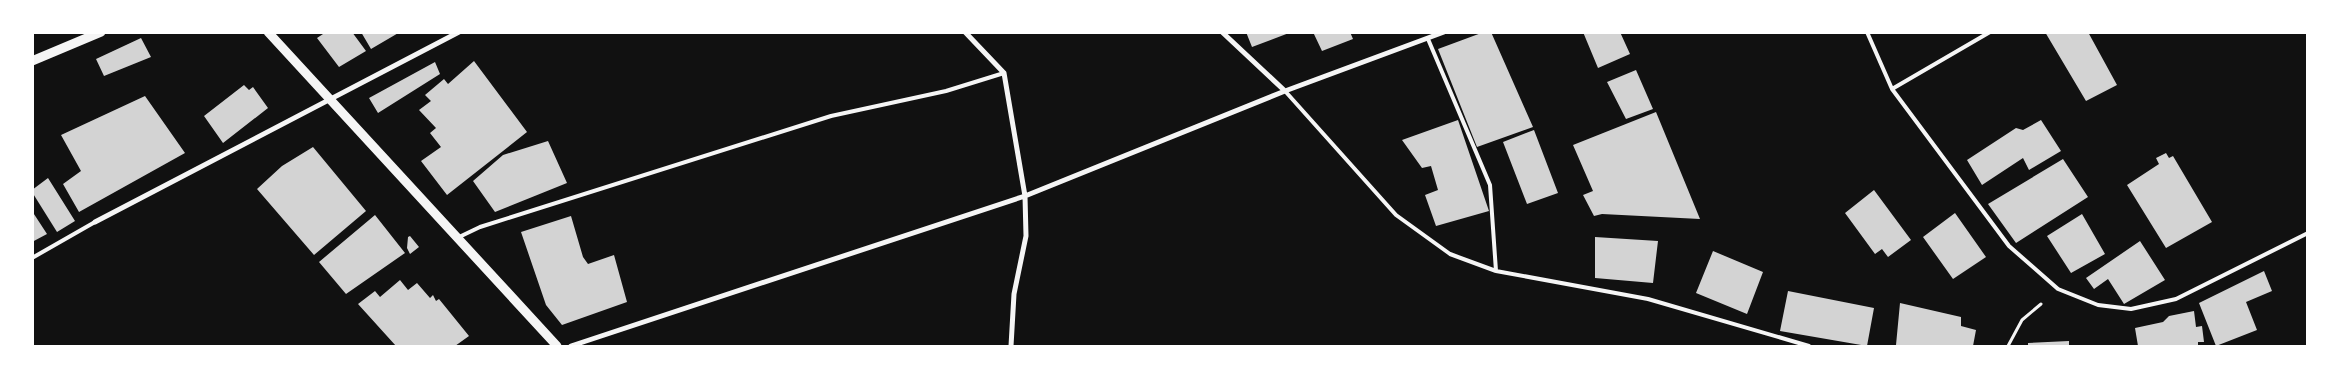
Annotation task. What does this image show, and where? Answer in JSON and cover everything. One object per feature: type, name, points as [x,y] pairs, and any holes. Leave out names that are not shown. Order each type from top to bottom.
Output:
[{"type":"street","points":[[32,61],[101,32]]},
{"type":"street","points":[[268,32],[331,98],[557,346]]},
{"type":"street","points":[[95,222],[459,32]]},
{"type":"street","points":[[965,32],[1004,72],[1025,196],[1026,236],[1014,294],[1011,346]]},
{"type":"street","points":[[1222,32],[1285,91]]},
{"type":"street","points":[[1427,32],[1428,40]]},
{"type":"street","points":[[571,346],[1025,196],[1285,91],[1428,40],[1444,32]]},
{"type":"lane","points":[[1867,32],[1892,89],[2009,246],[2058,289],[2098,305],[2132,309],[2176,299],[2308,233]]},
{"type":"lane","points":[[1892,89],[1990,32]]},
{"type":"lane","points":[[1428,40],[1490,185],[1496,271]]},
{"type":"lane","points":[[457,238],[480,227],[830,116],[946,91],[1004,72]]},
{"type":"lane","points":[[1285,91],[1396,215],[1450,254],[1496,271],[1648,299],[1808,346]]},
{"type":"lane","points":[[32,258],[95,222]]},
{"type":"path","points":[[2008,346],[2022,320],[2058,289]]},
{"type":"building","points":[[326,32],[352,32],[366,51],[339,67],[317,38]]},
{"type":"building","points":[[361,32],[400,32],[371,49]]},
{"type":"building","points":[[1246,32],[1289,32],[1289,33],[1252,47]]},
{"type":"building","points":[[1313,32],[1350,32],[1353,39],[1322,51]]},
{"type":"building","points":[[1484,32],[1491,32],[1533,127],[1477,147],[1438,49]]},
{"type":"building","points":[[1583,32],[1620,32],[1630,54],[1598,68]]},
{"type":"building","points":[[2045,32],[2088,32],[2117,85],[2086,101]]},
{"type":"building","points":[[141,38],[151,57],[104,76],[96,59]]},
{"type":"building","points":[[474,61],[527,132],[447,195],[421,161],[441,147],[430,133],[436,128],[419,110],[431,101],[425,95],[444,79],[448,84]]},
{"type":"building","points":[[435,62],[440,74],[378,113],[369,98]]},
{"type":"building","points":[[1636,70],[1653,109],[1626,119],[1607,82]]},
{"type":"building","points":[[244,85],[249,90],[253,87],[268,108],[223,143],[204,116]]},
{"type":"building","points":[[145,96],[185,153],[79,212],[63,184],[81,171],[61,135]]},
{"type":"building","points":[[1656,112],[1700,219],[1602,214],[1594,216],[1583,195],[1593,191],[1573,145]]},
{"type":"building","points":[[1458,120],[1489,211],[1436,226],[1425,195],[1438,190],[1431,166],[1422,168],[1402,140]]},
{"type":"building","points":[[2041,120],[2061,151],[2029,170],[2023,158],[1982,185],[1967,160],[2016,128],[2023,130]]},
{"type":"building","points":[[1534,130],[1558,193],[1527,204],[1503,142]]},
{"type":"building","points":[[548,141],[567,183],[495,212],[473,181],[503,155]]},
{"type":"building","points":[[313,147],[366,211],[314,255],[257,189],[282,166]]},
{"type":"building","points":[[2166,153],[2169,158],[2173,156],[2212,222],[2166,248],[2127,185],[2159,164],[2156,158]]},
{"type":"building","points":[[2063,159],[2088,197],[2016,243],[1988,204]]},
{"type":"building","points":[[48,178],[75,221],[57,232],[32,192],[32,190]]},
{"type":"building","points":[[1874,190],[1911,240],[1888,257],[1882,249],[1875,254],[1845,213]]},
{"type":"building","points":[[32,211],[47,234],[32,242]]},
{"type":"building","points":[[1955,213],[1986,257],[1953,279],[1923,237]]},
{"type":"building","points":[[2082,214],[2105,254],[2071,273],[2047,236]]},
{"type":"building","points":[[375,215],[405,253],[346,294],[319,262]]},
{"type":"building","points":[[571,216],[583,257],[588,264],[614,255],[627,302],[562,325],[546,305],[521,232]]},
{"type":"building","points":[[410,236],[419,247],[410,254],[407,248],[408,237]]},
{"type":"building","points":[[1595,237],[1658,241],[1653,283],[1595,278]]},
{"type":"building","points":[[2140,241],[2165,280],[2124,304],[2108,279],[2094,289],[2086,278]]},
{"type":"building","points":[[1713,251],[1763,272],[1747,314],[1696,293]]},
{"type":"building","points":[[2264,271],[2272,291],[2246,302],[2257,330],[2216,346],[2199,303]]},
{"type":"building","points":[[400,280],[408,290],[417,283],[430,298],[433,295],[436,301],[439,299],[469,336],[455,346],[396,346],[358,304],[375,291],[380,297]]},
{"type":"building","points":[[1788,291],[1874,308],[1867,346],[1780,331]]},
{"type":"building","points":[[1900,303],[1961,317],[1961,326],[1976,330],[1973,346],[1896,345]]},
{"type":"building","points":[[2194,311],[2196,327],[2202,326],[2204,342],[2198,342],[2198,346],[2138,346],[2135,328],[2163,322],[2169,316]]},
{"type":"building","points":[[2069,341],[2069,346],[2028,346],[2028,343]]}]
